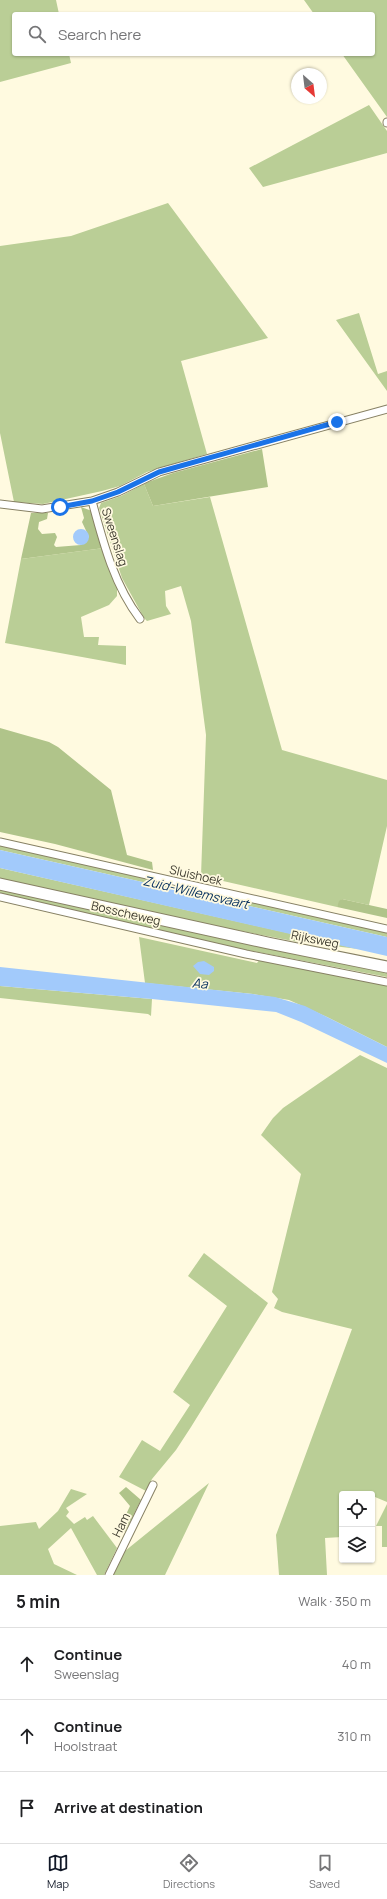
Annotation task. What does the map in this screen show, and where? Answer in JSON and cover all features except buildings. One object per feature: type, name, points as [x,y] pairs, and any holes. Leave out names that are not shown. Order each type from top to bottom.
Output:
[{"type":"main road","name":"Bosscheweg","points":[[0,884],[238,936]]},
{"type":"main road","name":"Rijksweg","points":[[238,936],[387,967]]},
{"type":"street","points":[[92,501],[118,492],[159,472],[387,409]]},
{"type":"street","name":"Sweenslag","points":[[0,504],[42,509],[92,501],[105,548],[124,595],[140,619]]},
{"type":"street","name":"Sluishoek","points":[[0,842],[387,929]]},
{"type":"street","name":"Bosscheweg","points":[[0,897],[246,954],[387,982]]},
{"type":"street","name":"Ham","points":[[109,1575],[153,1485]]},
{"type":"green space","points":[[0,0],[56,0],[59,12],[12,12],[12,56],[69,56],[71,63],[0,82]]},
{"type":"green space","points":[[304,0],[387,0],[387,117],[343,56],[375,56],[375,12],[313,12]]},
{"type":"green space","points":[[369,105],[387,131],[387,153],[263,187],[249,168]]},
{"type":"green space","points":[[168,203],[268,338],[181,361],[207,454],[147,472],[120,486],[102,491],[43,504],[14,502],[0,433],[0,246],[71,236]]},
{"type":"green space","points":[[359,313],[378,374],[387,371],[387,391],[336,320]]},
{"type":"green space","points":[[262,449],[268,487],[153,506],[144,484],[173,473]]},
{"type":"green space","points":[[144,484],[153,506],[210,497],[282,750],[387,780],[387,826],[369,905],[342,899],[337,907],[201,876],[206,735],[191,621],[181,586],[165,591],[166,606],[171,614],[147,621],[144,618],[122,578],[99,508],[101,503],[121,496]]},
{"type":"green space","points":[[81,507],[92,511],[104,548],[21,559],[31,513],[48,513],[47,519],[39,522],[38,529],[42,534],[55,533],[57,537],[54,545],[56,547],[81,545],[89,537],[82,522],[84,518]]},
{"type":"green space","points":[[104,548],[117,587],[117,596],[109,605],[81,617],[84,637],[99,637],[98,645],[126,646],[126,665],[5,643],[21,559]]},
{"type":"green space","points":[[0,728],[49,742],[58,747],[111,790],[127,855],[152,862],[153,870],[55,844],[0,832]]},
{"type":"green space","points":[[0,845],[387,931],[387,937],[0,850]]},
{"type":"green space","points":[[0,868],[359,949],[298,942],[221,927],[0,879]]},
{"type":"green space","points":[[0,886],[387,970],[387,977],[232,947],[0,893]]},
{"type":"green space","points":[[342,899],[387,909],[387,918],[337,907],[339,901]]},
{"type":"green space","points":[[139,937],[257,963],[260,959],[387,980],[387,1047],[289,1000],[253,994],[145,983]]},
{"type":"green space","points":[[0,986],[152,999],[151,1016],[148,1014],[0,998]]},
{"type":"green space","points":[[360,1055],[387,1068],[387,1502],[375,1497],[375,1491],[339,1491],[339,1537],[325,1538],[327,1575],[279,1575],[276,1535],[352,1329],[282,1312],[274,1308],[278,1299],[272,1292],[301,1174],[261,1135],[273,1118],[283,1108]]},
{"type":"green space","points":[[204,1253],[268,1303],[191,1427],[176,1450],[152,1479],[146,1491],[119,1477],[142,1440],[160,1451],[190,1405],[173,1392],[227,1306],[188,1276]]},
{"type":"green space","points":[[209,1483],[165,1575],[113,1575],[125,1551]]},
{"type":"green space","points":[[126,1487],[141,1500],[125,1532],[121,1525],[130,1506],[119,1493]]},
{"type":"green space","points":[[71,1489],[87,1494],[66,1508],[69,1512],[66,1516],[74,1524],[85,1517],[87,1520],[93,1516],[117,1548],[104,1575],[97,1575],[71,1528],[48,1549],[54,1564],[77,1575],[0,1575],[0,1526],[36,1522],[39,1529],[58,1511]]},
{"type":"green space","points":[[387,1504],[387,1547],[382,1547],[382,1526],[376,1526]]},
{"type":"water","points":[[81,529],[88,534],[89,537],[84,544],[81,545],[74,540],[73,537],[78,530]]},
{"type":"water","points":[[0,850],[387,937],[387,956],[0,868]]},
{"type":"water","points":[[204,961],[214,967],[214,971],[209,975],[200,974],[193,966],[198,962]]},
{"type":"water","points":[[0,967],[275,997],[305,1006],[387,1047],[387,1063],[301,1022],[276,1012],[152,999],[0,986]]},
{"type":"route","points":[[60,507],[92,501],[118,492],[148,476],[159,472],[337,422]]},
{"type":"water label","name":"Zuid-Willemsvaart","points":[[196,892]]},
{"type":"water label","name":"Aa","points":[[200,983]]}]
